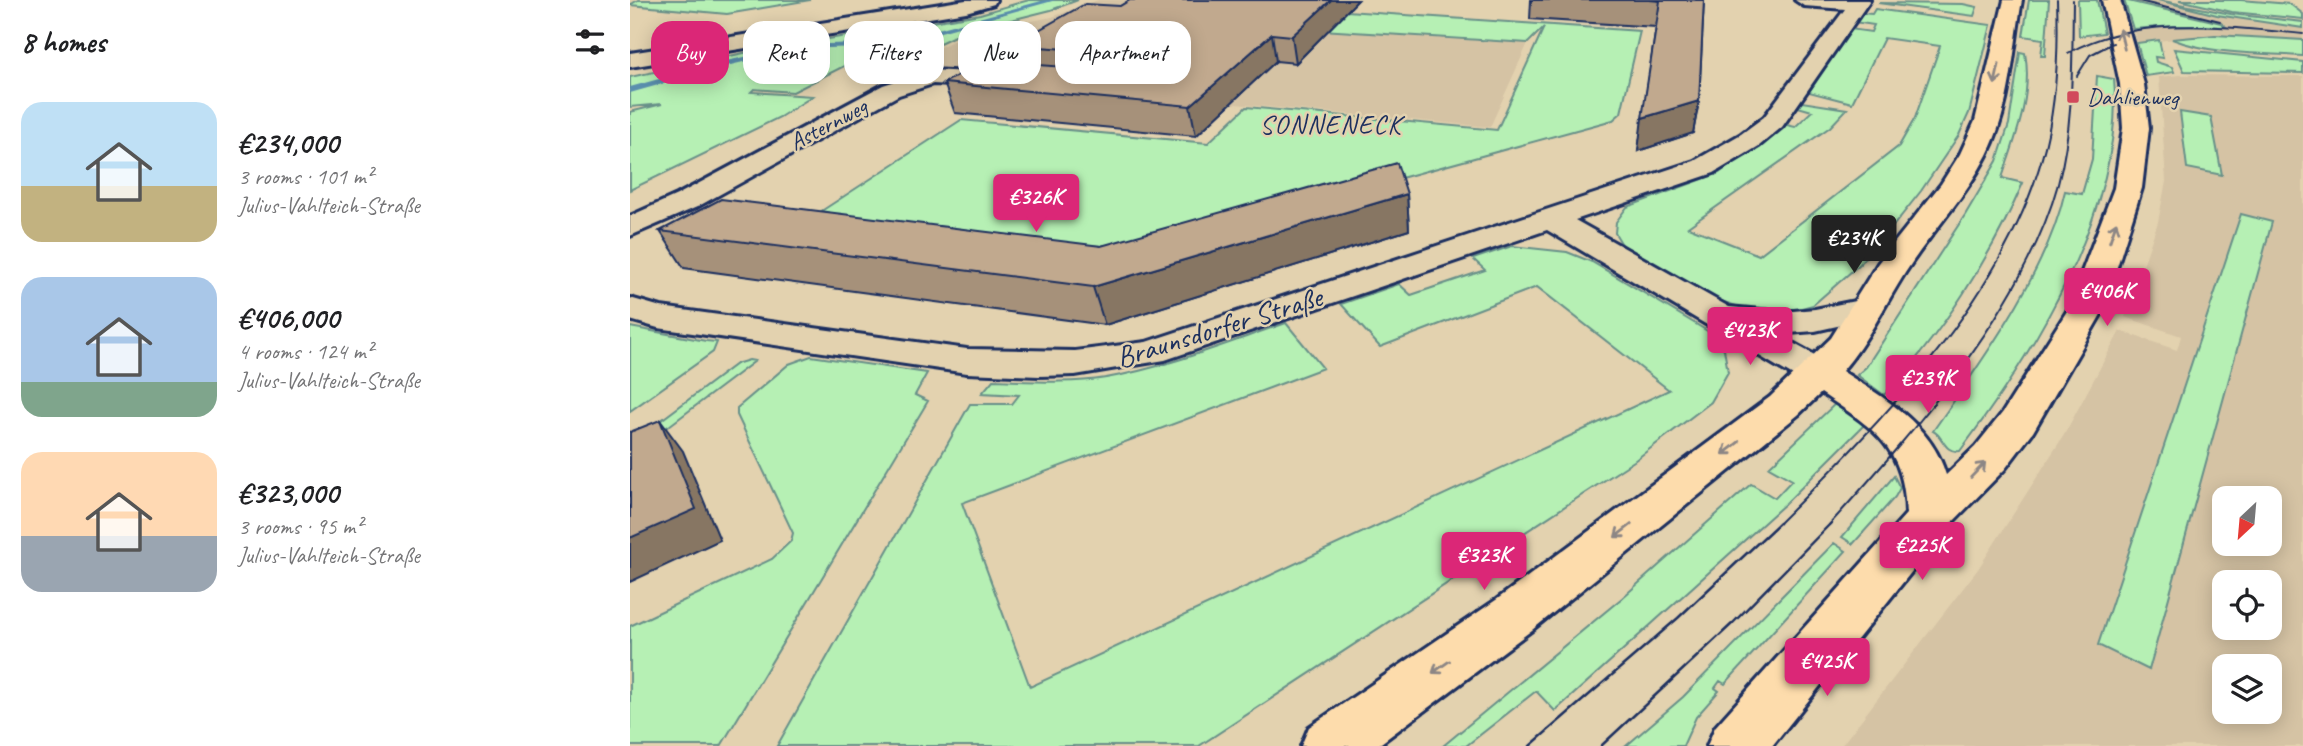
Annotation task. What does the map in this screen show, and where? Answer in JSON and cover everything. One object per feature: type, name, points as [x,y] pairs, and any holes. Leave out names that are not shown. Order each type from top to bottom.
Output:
[{"type":"main road","points":[[1329,746],[1525,607],[1784,406],[1819,374],[1846,344],[1890,270],[1952,189],[1974,154],[1988,121],[2013,0]]},
{"type":"main road","points":[[1736,746],[1929,518],[1990,458],[2018,422],[2085,311],[2128,188],[2136,128],[2132,84],[2111,0]]},
{"type":"main road","points":[[1819,374],[1884,416],[1907,439],[1923,465],[1931,495],[1929,518]]},
{"type":"street","points":[[630,60],[966,6],[987,0]]},
{"type":"street","points":[[1804,0],[1860,2]]},
{"type":"street","name":"Braunsdorfer Straße","points":[[630,309],[659,317],[972,363],[1059,366],[1107,362],[1152,352],[1704,167],[1750,140],[1773,122],[1860,2]]},
{"type":"street","name":"Asternweg","points":[[630,227],[687,201],[841,116],[909,83],[931,77],[958,76]]},
{"type":"street","points":[[1549,219],[1819,374]]},
{"type":"street","points":[[1709,311],[1760,324],[1812,323],[1865,310]]},
{"type":"shaded area","points":[[1098,0],[1191,0],[1260,26],[1528,43],[1490,127],[1201,101],[1089,84],[1191,84],[1191,21],[1055,21],[1055,79],[1041,77],[1041,21],[1031,21],[1052,17]]},
{"type":"shaded area","points":[[2129,0],[2158,0],[2217,15],[2303,28],[2303,40],[2215,35],[2137,43],[2133,29],[2225,26]]},
{"type":"shaded area","points":[[958,38],[958,71],[944,69],[944,45]]},
{"type":"shaded area","points":[[2303,76],[2303,746],[1841,746],[1978,569],[2064,435],[2120,331],[2177,350],[2181,336],[2125,317],[2158,222],[2166,181],[2159,77]]},
{"type":"green space","points":[[638,0],[810,0],[727,14],[630,5]]},
{"type":"green space","points":[[1029,0],[1078,0],[1007,21],[958,21],[958,34],[944,41],[944,21],[938,21],[980,14]]},
{"type":"green space","points":[[2029,0],[2049,0],[2045,56],[2041,56],[2043,39],[2023,36]]},
{"type":"green space","points":[[2078,0],[2097,0],[2104,33],[2079,36]]},
{"type":"green space","points":[[2124,0],[2221,23],[2226,27],[2174,26],[2133,29]]},
{"type":"green space","points":[[2158,0],[2231,14],[2303,22],[2303,28],[2217,15]]},
{"type":"green space","points":[[2179,0],[2241,0],[2290,4],[2303,14],[2303,19],[2232,12]]},
{"type":"green space","points":[[1215,2],[1640,31],[1621,113],[1613,120],[1339,195],[1127,263],[803,223],[961,120],[1208,143],[1246,107],[1497,130],[1544,27],[1528,43],[1259,26]]},
{"type":"green space","points":[[1878,3],[1963,4],[1977,7],[1974,16]]},
{"type":"green space","points":[[1875,9],[1991,25],[1969,113],[1959,135],[1921,191],[1860,264],[1813,305],[1779,314],[1757,312],[1712,298],[1633,255],[1621,243],[1615,233],[1616,222],[1627,207],[1719,173],[1783,124],[1795,127],[1812,111],[1798,107],[1802,102],[1847,109],[1830,127],[1688,227],[1759,255],[1899,146],[1915,118],[1940,46],[1884,38],[1852,103],[1809,92],[1850,29],[1871,32],[1874,25],[1854,22],[1860,13],[1872,14]]},
{"type":"green space","points":[[2215,35],[2303,40],[2303,56],[2220,51],[2172,39]]},
{"type":"green space","points":[[844,36],[844,66],[830,73],[830,39]]},
{"type":"green space","points":[[2159,40],[2163,58],[2155,57],[2156,62],[2172,67],[2174,72],[2146,76],[2137,43]]},
{"type":"green space","points":[[2174,49],[2303,62],[2303,73],[2184,71]]},
{"type":"green space","points":[[2020,52],[2025,53],[2027,69],[2025,100],[2002,178],[2023,183],[1996,239],[1962,295],[1925,348],[1884,395],[1857,375],[1866,367],[1997,161],[2009,124]]},
{"type":"green space","points":[[743,53],[743,84],[809,84],[793,92],[754,89],[751,92],[813,96],[780,117],[630,190],[630,112],[662,104],[630,107],[630,77],[651,73],[651,84],[729,84],[729,56]]},
{"type":"green space","points":[[2097,76],[2114,79],[2114,127],[2105,177],[2090,227],[2069,276],[2017,369],[1960,451],[1954,451],[1933,431],[1991,346],[2028,285],[2044,253],[2065,191],[2082,194],[2092,159]]},
{"type":"green space","points":[[2180,112],[2211,117],[2222,175],[2187,168]]},
{"type":"green space","points":[[2241,214],[2272,222],[2149,670],[2098,645]]},
{"type":"green space","points":[[1512,246],[1567,252],[1592,262],[1709,332],[1724,349],[1728,372],[1711,402],[1634,461],[1199,746],[777,746],[970,404],[1012,404],[1019,395],[982,393],[993,380],[1064,382],[1106,378],[1175,361],[1286,323],[1323,368],[962,503],[1030,687],[1669,390],[1537,287],[1380,347],[1341,304],[1399,284],[1411,295],[1485,270],[1473,259]]},
{"type":"green space","points":[[630,327],[717,342],[713,352],[630,411]]},
{"type":"green space","points":[[811,356],[927,373],[915,395],[928,401],[721,746],[630,746],[630,626],[772,559],[791,541],[793,533],[737,415],[737,408],[789,364]]},
{"type":"green space","points":[[755,361],[669,426],[648,437],[648,430],[736,364]]},
{"type":"green space","points":[[1838,401],[1866,423],[1786,503],[1555,711],[1536,691],[1466,746],[1443,746],[1622,598],[1751,484],[1775,498],[1792,480],[1769,467]]},
{"type":"green space","points":[[1894,476],[1900,488],[1895,497],[1853,544],[1842,537]]},
{"type":"green space","points":[[1834,543],[1846,551],[1725,684],[1720,681],[1715,688],[1719,691],[1696,717],[1683,746],[1626,746],[1683,697]]},
{"type":"building","points":[[1130,0],[1331,0],[1292,36],[1272,34],[1190,106],[944,83],[958,75],[958,84],[1041,84],[1041,65],[1055,66],[1055,84],[1191,84],[1191,21],[1055,21],[1055,48],[1041,47],[1041,29],[1085,4],[1120,6]]},
{"type":"building","points":[[1649,0],[1704,0],[1699,101],[1642,118],[1660,1]]},
{"type":"building","points":[[1397,163],[1407,194],[1093,287],[660,231],[721,199],[1101,246]]},
{"type":"building","points":[[660,420],[696,509],[630,538],[630,432]]},
{"type":"waterway","points":[[630,90],[799,47],[890,44],[1053,0]]},
{"type":"tram line","points":[[1779,523],[1856,445],[1933,357],[1998,261],[2023,210],[2047,139],[2056,80],[2057,0]]},
{"type":"tram line","points":[[2072,51],[2073,0]]},
{"type":"tram line","points":[[2135,0],[2220,21]]},
{"type":"tram line","points":[[2072,51],[2095,41],[2153,28],[2213,27],[2303,34]]},
{"type":"tram line","points":[[2077,76],[2090,55],[2113,43]]},
{"type":"tram line","points":[[1829,525],[1896,450],[1963,366],[2020,276],[2042,230],[2058,184],[2067,139],[2072,51]]},
{"type":"tram line","points":[[2068,53],[2072,51]]},
{"type":"tram line","points":[[1530,746],[1678,618],[1779,523]]},
{"type":"tram line","points":[[1601,746],[1733,623],[1831,523]]},
{"type":"place","name":"Dahlienweg","points":[[2073,97]]},
{"type":"district","name":"SONNENECK","points":[[1331,124]]}]
